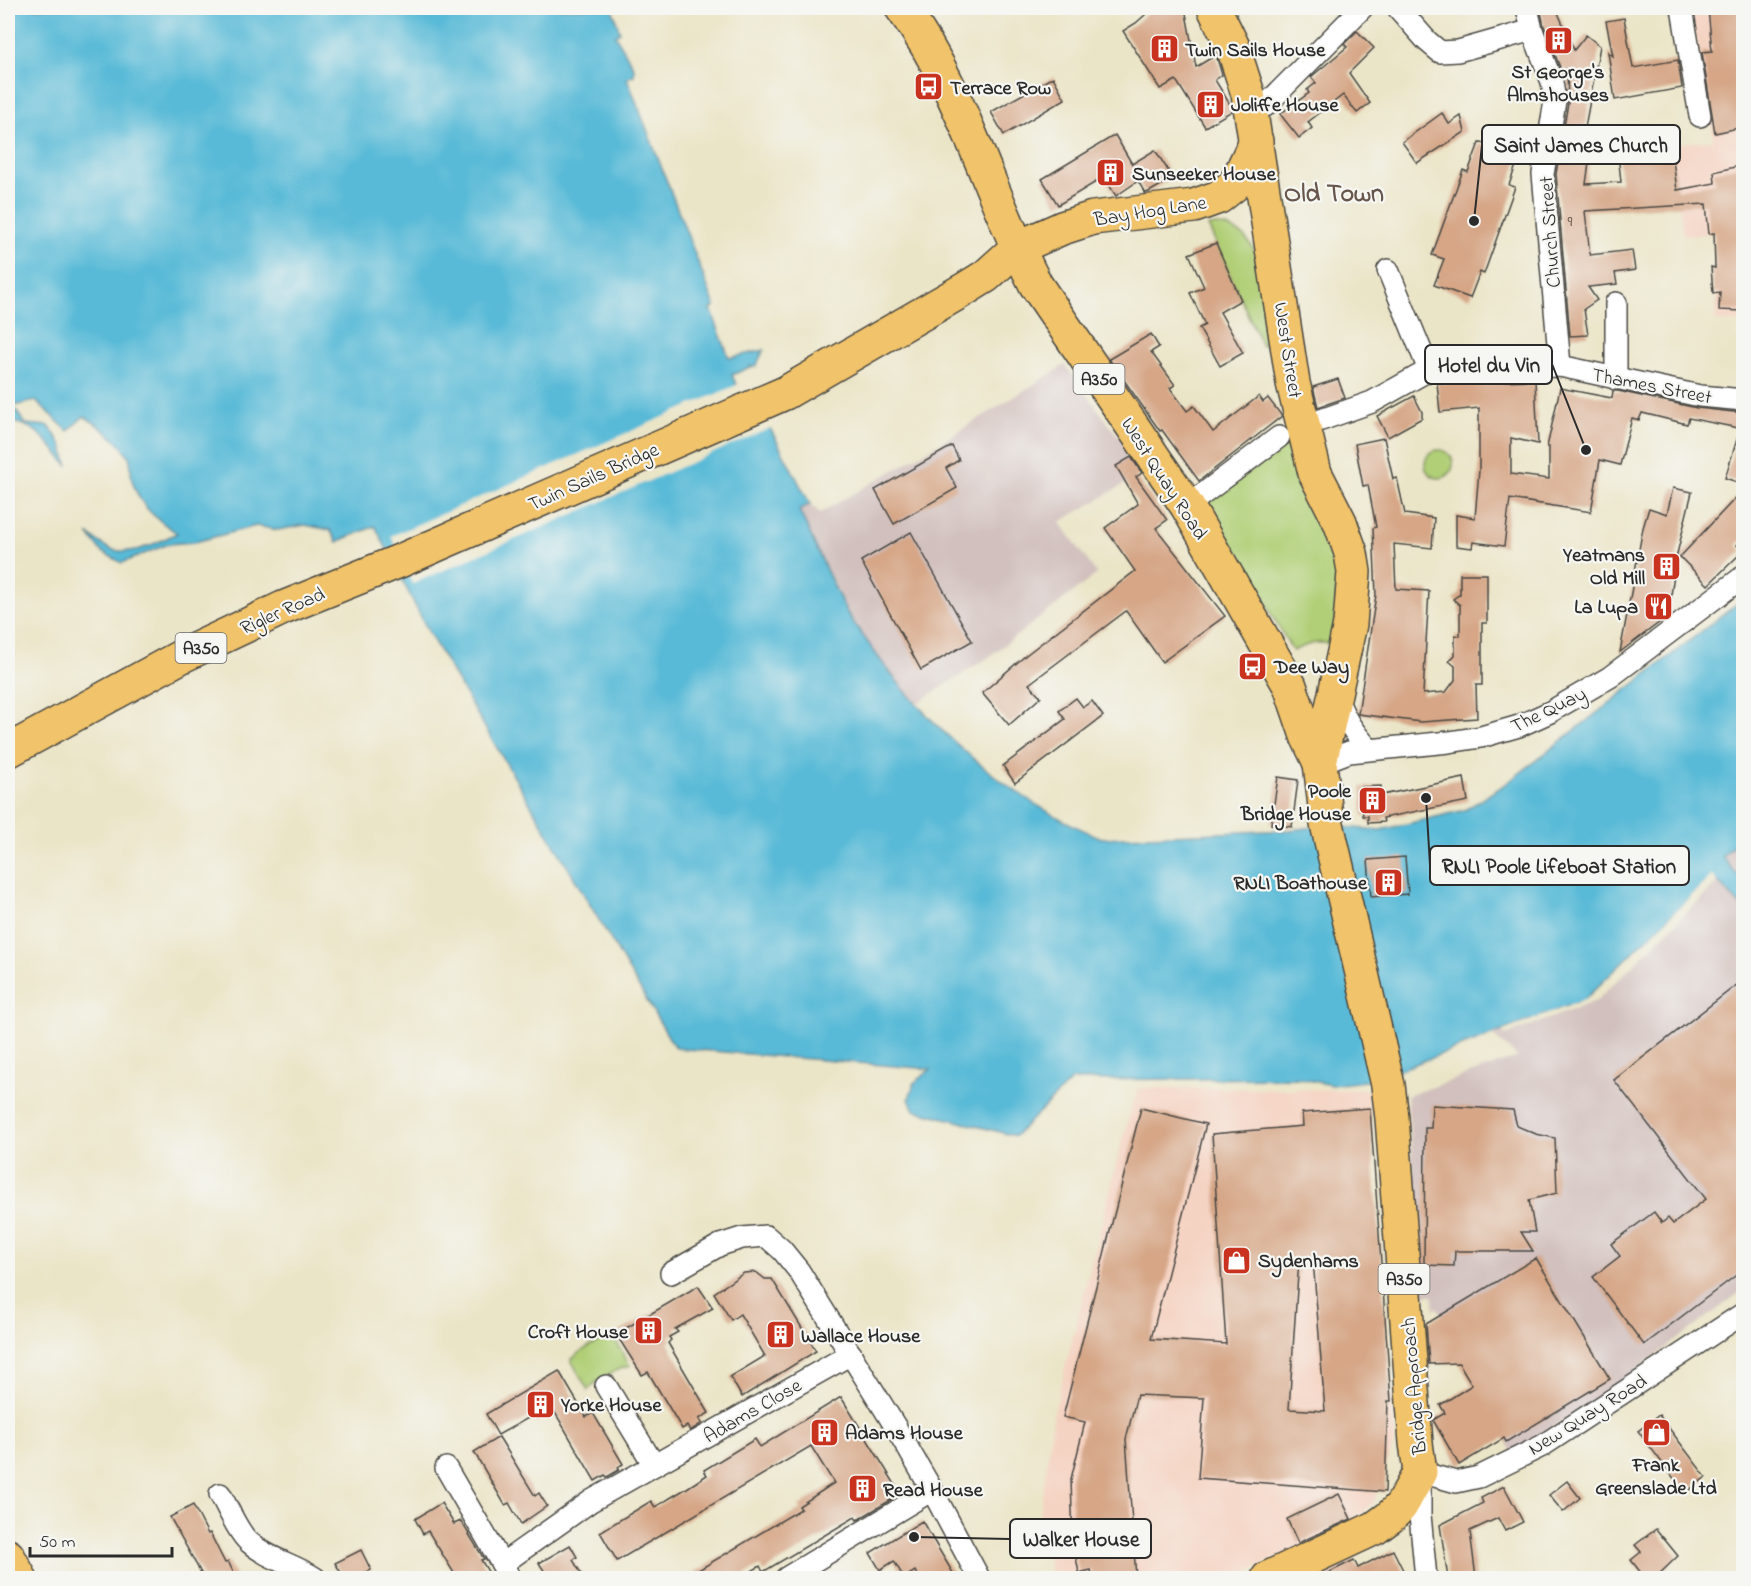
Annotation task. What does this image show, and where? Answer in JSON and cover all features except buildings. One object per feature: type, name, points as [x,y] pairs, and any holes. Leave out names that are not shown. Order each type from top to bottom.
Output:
[{"type":"highway","name":"West Quay Road","points":[[902,8],[930,48],[945,75],[1017,248],[1036,285],[1187,506],[1294,694],[1307,736],[1320,763]]},
{"type":"highway","name":"West Street","points":[[1214,8],[1241,70],[1254,126],[1293,383],[1301,419],[1315,473],[1340,522],[1351,553],[1353,572],[1350,624],[1320,763]]},
{"type":"highway","name":"Bay Hog Lane","points":[[1017,248],[1062,228],[1093,218],[1194,206],[1218,197],[1234,185],[1245,168],[1254,126]]},
{"type":"highway","name":"Twin Sails Bridge","points":[[402,560],[785,393],[986,276],[1017,248]]},
{"type":"highway","name":"Rigler Road","points":[[8,751],[184,655],[283,608],[402,560]]},
{"type":"highway","points":[[1294,694],[1305,699],[1317,699],[1335,690]]},
{"type":"highway","name":"Bridge Approach","points":[[1320,763],[1327,824],[1388,1085],[1420,1472]]},
{"type":"highway","points":[[1268,1578],[1376,1528],[1401,1506],[1420,1472]]},
{"type":"highway","points":[[8,1556],[20,1578]]},
{"type":"street","points":[[1254,126],[1265,106],[1362,8]]},
{"type":"street","points":[[1398,8],[1427,41],[1440,52],[1458,51],[1532,30]]},
{"type":"street","name":"Church Street","points":[[1527,8],[1532,30],[1552,82],[1555,100],[1543,174],[1560,366]]},
{"type":"street","points":[[1682,8],[1700,116]]},
{"type":"street","points":[[1388,270],[1429,370]]},
{"type":"street","points":[[1616,303],[1616,379]]},
{"type":"street","name":"Thames Street","points":[[1321,420],[1372,402],[1429,370],[1560,366],[1701,396],[1743,400]]},
{"type":"street","points":[[1187,506],[1280,437]]},
{"type":"street","name":"The Quay","points":[[1320,763],[1349,752],[1481,736],[1519,726],[1540,717],[1618,671],[1743,576]]},
{"type":"street","points":[[1335,690],[1345,719],[1369,749]]},
{"type":"street","points":[[671,1273],[720,1245],[742,1238],[766,1236],[782,1251],[799,1271],[932,1490],[979,1578]]},
{"type":"street","name":"New Quay Road","points":[[1420,1472],[1456,1482],[1479,1477],[1542,1446],[1743,1313]]},
{"type":"street","name":"Adams Close","points":[[506,1571],[591,1501],[850,1354]]},
{"type":"street","points":[[606,1386],[654,1465]]},
{"type":"street","points":[[446,1468],[506,1571]]},
{"type":"street","points":[[1420,1472],[1420,1515],[1426,1578]]},
{"type":"street","points":[[786,1578],[932,1490]]},
{"type":"street","points":[[220,1494],[247,1541],[272,1558],[299,1568],[315,1578]]},
{"type":"shaded area","points":[[1690,8],[1743,8],[1743,232],[1683,235],[1671,144],[1713,140],[1707,94]]},
{"type":"shaded area","points":[[1743,291],[1743,322],[1715,321],[1716,292]]},
{"type":"shaded area","points":[[1065,365],[1114,431],[1128,446],[1145,472],[1060,522],[1097,574],[986,659],[916,704],[882,663],[849,615],[799,510],[810,504],[820,513],[932,448]]},
{"type":"shaded area","points":[[1734,845],[1743,854],[1743,881],[1721,857]]},
{"type":"shaded area","points":[[1718,882],[1743,908],[1743,1290],[1610,1390],[1513,1453],[1466,1375],[1474,1369],[1437,1307],[1434,1309],[1433,1295],[1423,1295],[1407,1096],[1518,1057],[1492,1035],[1503,1031],[1505,1035],[1596,1001]]},
{"type":"shaded area","name":"Sydenhams","points":[[1139,1088],[1368,1090],[1395,1440],[1374,1501],[1352,1522],[1247,1572],[1226,1578],[1051,1578],[1040,1512],[1054,1412],[1131,1108]]},
{"type":"green space","points":[[1216,225],[1239,233],[1246,238],[1254,250],[1267,302],[1272,339],[1262,346],[1208,226]]},
{"type":"green space","points":[[1294,445],[1338,547],[1335,645],[1314,644],[1293,651],[1214,517],[1209,502],[1283,447]]},
{"type":"green space","points":[[1439,450],[1449,454],[1453,464],[1449,474],[1439,478],[1429,474],[1425,464],[1429,454]]},
{"type":"green space","points":[[613,1336],[630,1366],[607,1375],[588,1390],[571,1360],[590,1345]]},
{"type":"water","points":[[8,8],[612,8],[620,32],[615,35],[634,68],[634,75],[627,78],[715,306],[711,309],[729,358],[764,350],[756,366],[732,375],[755,428],[770,428],[810,504],[799,510],[835,589],[850,618],[891,674],[916,703],[943,731],[1003,782],[1068,822],[1102,838],[1315,827],[1381,830],[1465,810],[1507,783],[1743,599],[1743,854],[1734,845],[1722,857],[1743,881],[1743,908],[1712,876],[1584,1000],[1373,1080],[1332,1085],[1299,1078],[1072,1080],[1015,1136],[914,1110],[909,1099],[914,1083],[931,1069],[675,1048],[430,635],[375,526],[337,542],[330,530],[305,525],[278,530],[256,526],[195,542],[168,544],[122,563],[102,552],[88,534],[108,548],[126,551],[143,548],[177,533],[155,517],[144,505],[135,489],[126,452],[116,440],[84,416],[68,431],[36,401],[13,406],[25,424],[49,426],[62,445],[68,466],[35,431],[28,426],[8,422]]},
{"type":"pier","points":[[739,384],[757,425],[773,427],[412,584],[391,536]]},
{"type":"pier","points":[[1712,875],[1718,882],[1716,884],[1712,880],[1585,1003],[1504,1034],[1503,1031],[1584,1000],[1591,995]]},
{"type":"place","name":"St George's Almshouses","points":[[1558,40]]},
{"type":"place","name":"Twin Sails House","points":[[1164,49]]},
{"type":"place","name":"Terrace Row","points":[[929,87]]},
{"type":"place","name":"Joliffe House","points":[[1210,104]]},
{"type":"place","name":"Sunseeker House","points":[[1111,173]]},
{"type":"place","name":"Saint James Church","points":[[1474,221]]},
{"type":"place","name":"Hotel du Vin","points":[[1586,450]]},
{"type":"place","name":"Yeatmans Old Mill","points":[[1666,566]]},
{"type":"place","name":"La Lupa","points":[[1659,606]]},
{"type":"place","name":"Dee Way","points":[[1253,666]]},
{"type":"place","name":"RNLI Poole Lifeboat Station","points":[[1426,798]]},
{"type":"place","name":"Poole Bridge House","points":[[1372,801]]},
{"type":"place","name":"RNLI Boathouse","points":[[1388,882]]},
{"type":"place","name":"Sydenhams","points":[[1237,1260]]},
{"type":"place","name":"Croft House","points":[[649,1331]]},
{"type":"place","name":"Wallace House","points":[[780,1335]]},
{"type":"place","name":"Yorke House","points":[[540,1404]]},
{"type":"place","name":"Adams House","points":[[824,1432]]},
{"type":"place","name":"Frank Greenslade Ltd","points":[[1656,1433]]},
{"type":"place","name":"Read House","points":[[862,1489]]},
{"type":"place","name":"Walker House","points":[[914,1537]]},
{"type":"district","name":"Old Town","points":[[1334,192]]}]
